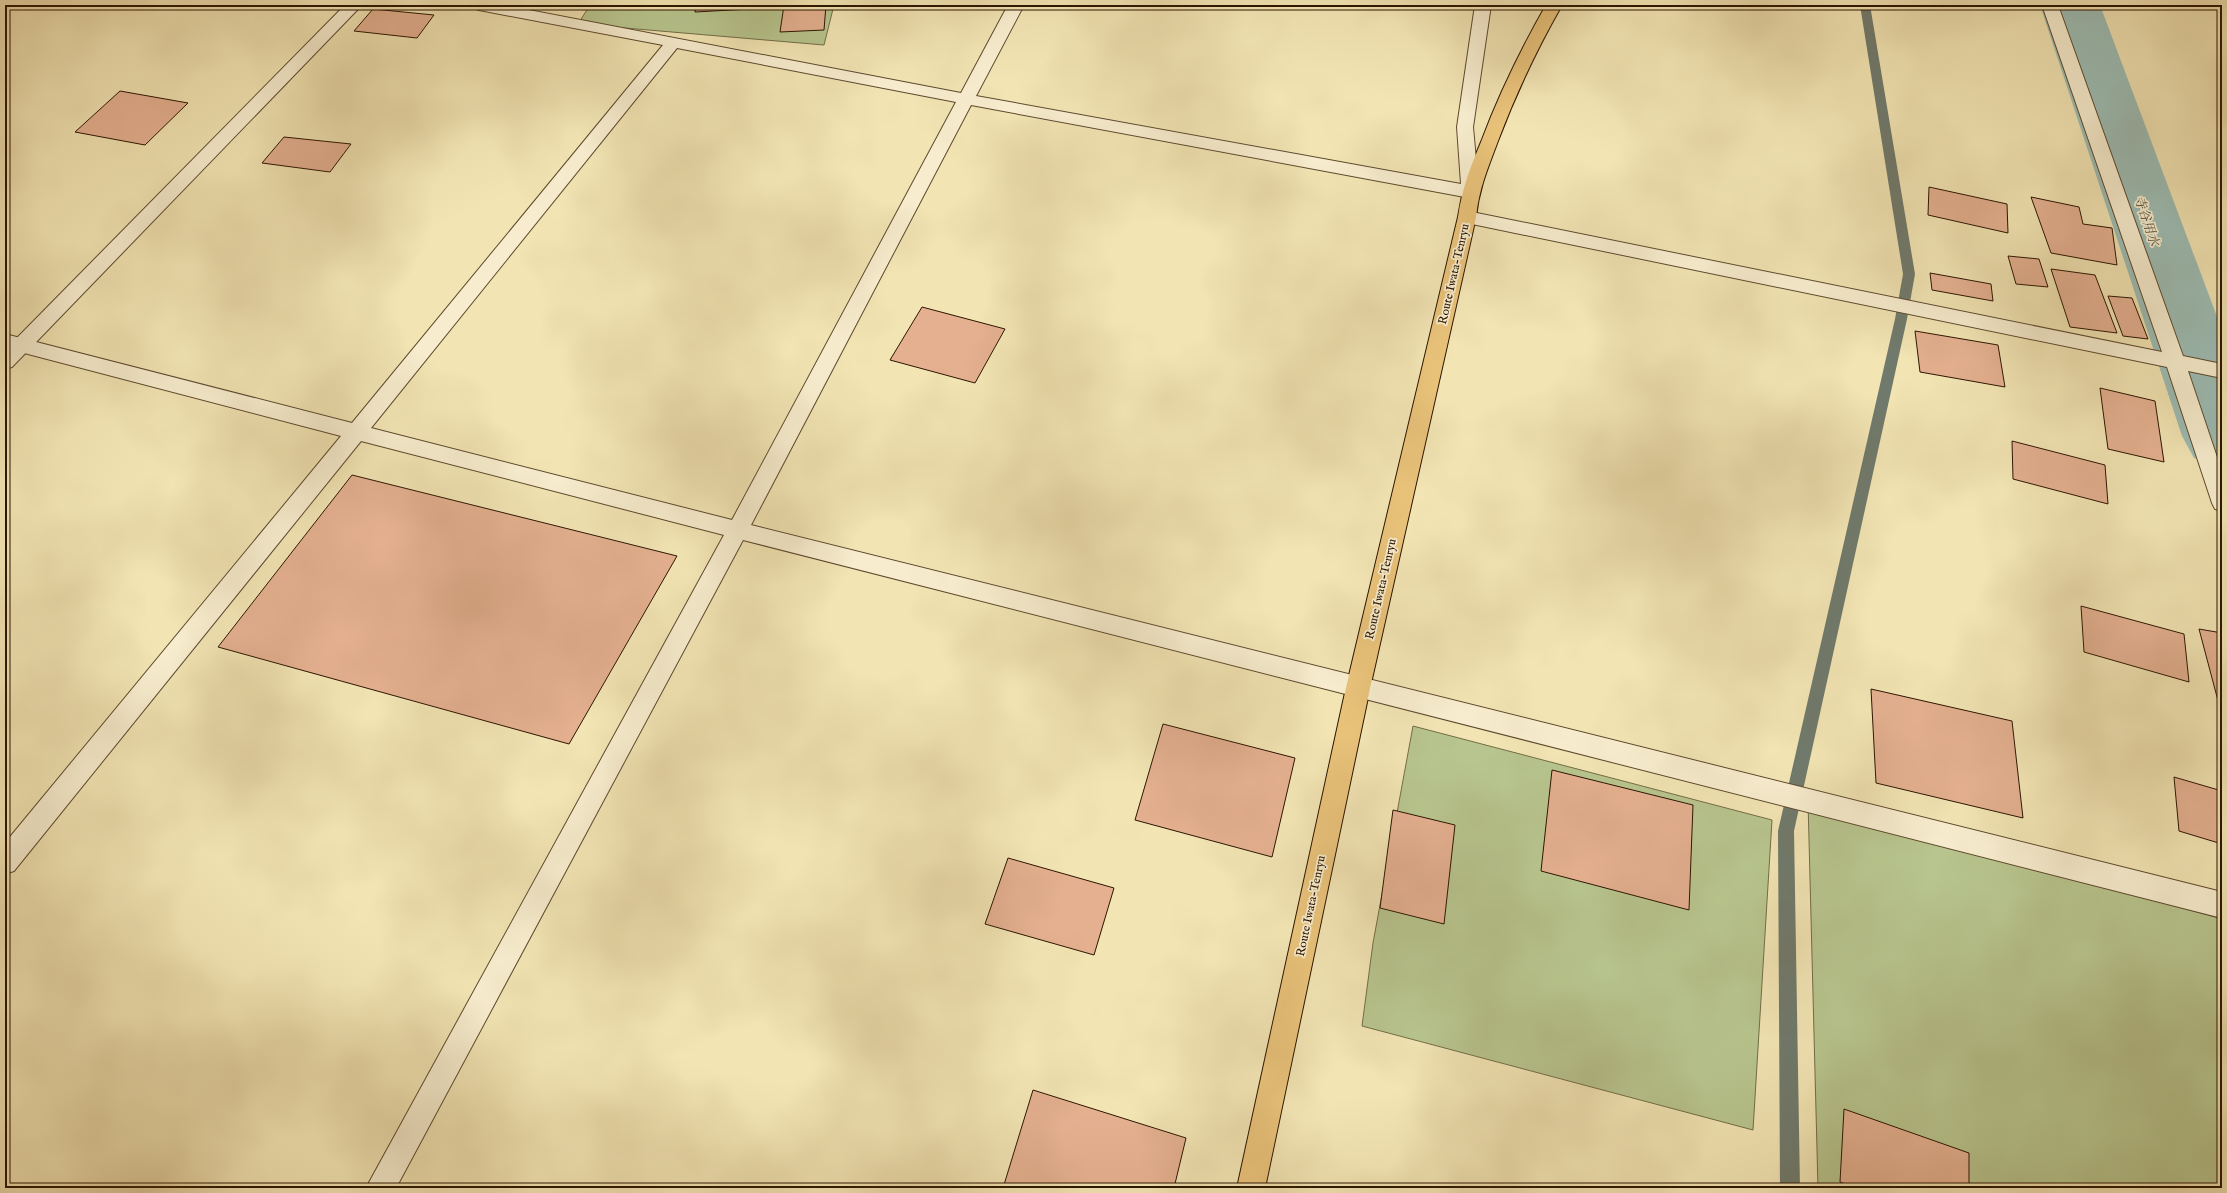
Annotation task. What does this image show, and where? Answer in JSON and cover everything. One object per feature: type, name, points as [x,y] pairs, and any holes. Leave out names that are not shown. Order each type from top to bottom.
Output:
[{"type":"main road","name":"Route Iwata-Tenryu","points":[[1251,1188],[1358,688],[1467,217],[1470,192],[1505,100],[1529,49],[1554,5]]},
{"type":"street","points":[[5,362],[14,343],[354,5]]},
{"type":"street","points":[[479,5],[967,99],[1470,192],[1465,127],[1483,5]]},
{"type":"street","points":[[380,1188],[737,531],[1016,5]]},
{"type":"street","points":[[2050,5],[2175,361],[2222,502]]},
{"type":"street","points":[[5,862],[674,42]]},
{"type":"street","points":[[1467,217],[2222,371]]},
{"type":"street","points":[[14,343],[737,531],[2222,905]]},
{"type":"green space","points":[[590,5],[834,5],[824,45],[578,24]]},
{"type":"green space","points":[[1413,726],[1772,820],[1753,1130],[1362,1026],[1373,943]]},
{"type":"green space","points":[[1808,801],[2222,919],[2222,1188],[1818,1188]]},
{"type":"building","points":[[696,5],[769,5],[768,8],[695,12]]},
{"type":"building","points":[[784,5],[826,5],[824,30],[780,32]]},
{"type":"building","points":[[373,9],[434,15],[417,38],[354,31]]},
{"type":"building","points":[[120,91],[188,103],[145,145],[75,132]]},
{"type":"building","points":[[284,137],[351,144],[330,172],[262,163]]},
{"type":"building","points":[[1929,187],[2007,204],[2008,233],[1928,215]]},
{"type":"building","points":[[2031,197],[2079,207],[2083,224],[2112,228],[2117,265],[2051,253]]},
{"type":"building","points":[[2008,256],[2039,259],[2048,287],[2016,284]]},
{"type":"building","points":[[2051,269],[2095,275],[2117,333],[2070,327]]},
{"type":"building","points":[[1930,273],[1991,284],[1993,301],[1932,290]]},
{"type":"building","points":[[2108,296],[2132,298],[2148,339],[2123,336]]},
{"type":"building","points":[[922,307],[1005,329],[975,383],[890,360]]},
{"type":"building","points":[[1915,331],[1998,345],[2005,387],[1920,372]]},
{"type":"building","points":[[2100,388],[2155,401],[2164,462],[2108,449]]},
{"type":"building","points":[[2012,441],[2105,465],[2108,504],[2013,479]]},
{"type":"building","points":[[352,475],[677,556],[569,744],[218,647]]},
{"type":"building","points":[[2081,606],[2184,634],[2189,682],[2084,652]]},
{"type":"building","points":[[2199,629],[2222,633],[2222,712],[2221,712]]},
{"type":"building","points":[[1871,689],[2012,721],[2023,818],[1876,783]]},
{"type":"building","points":[[1163,724],[1295,758],[1272,857],[1135,820]]},
{"type":"building","points":[[1552,770],[1693,805],[1689,910],[1541,871]]},
{"type":"building","points":[[2174,777],[2222,791],[2222,844],[2179,831]]},
{"type":"building","points":[[1393,810],[1455,825],[1444,924],[1380,908]]},
{"type":"building","points":[[1008,858],[1114,888],[1094,955],[985,924]]},
{"type":"building","points":[[1033,1090],[1186,1138],[1174,1188],[1003,1188]]},
{"type":"building","points":[[1844,1109],[1969,1153],[1969,1188],[1856,1188],[1840,1182]]},
{"type":"waterway","points":[[1790,1188],[1786,831],[1901,319],[1909,274],[1865,5]]},
{"type":"waterway","name":"寺谷用水","points":[[2070,5],[2222,436]]}]
